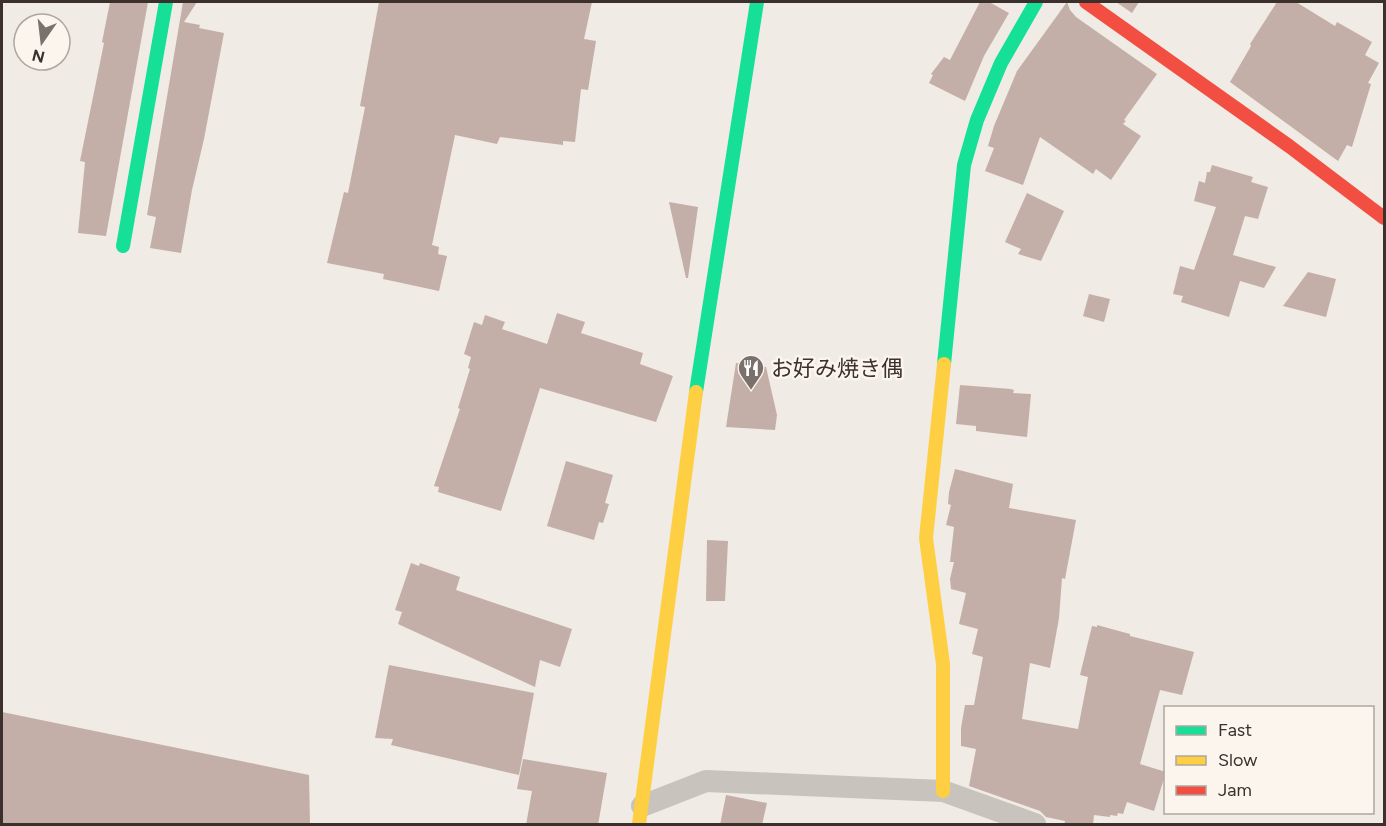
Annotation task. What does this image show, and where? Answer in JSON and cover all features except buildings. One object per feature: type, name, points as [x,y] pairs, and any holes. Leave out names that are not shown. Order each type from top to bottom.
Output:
[{"type":"street","points":[[123,246],[166,2]]},
{"type":"street","points":[[641,815],[692,418],[758,2]]},
{"type":"street","points":[[943,792],[943,664],[926,538],[964,165],[977,120],[1001,63],[1036,2]]},
{"type":"street","points":[[1086,2],[1289,146],[1384,218]]},
{"type":"street","points":[[641,815],[706,781],[943,792],[1035,825]]},
{"type":"traffic: fast","points":[[123,246],[166,2]]},
{"type":"traffic: fast","points":[[696,392],[757,2]]},
{"type":"traffic: fast","points":[[944,364],[964,165],[977,120],[1001,63],[1036,2]]},
{"type":"traffic: slow","points":[[943,791],[943,664],[926,538],[944,364]]},
{"type":"traffic: slow","points":[[639,824],[696,392]]},
{"type":"traffic: jam","points":[[1086,2],[1289,146],[1384,218]]},
{"type":"place","name":"お好み焼き偶","points":[[751,391]]}]
